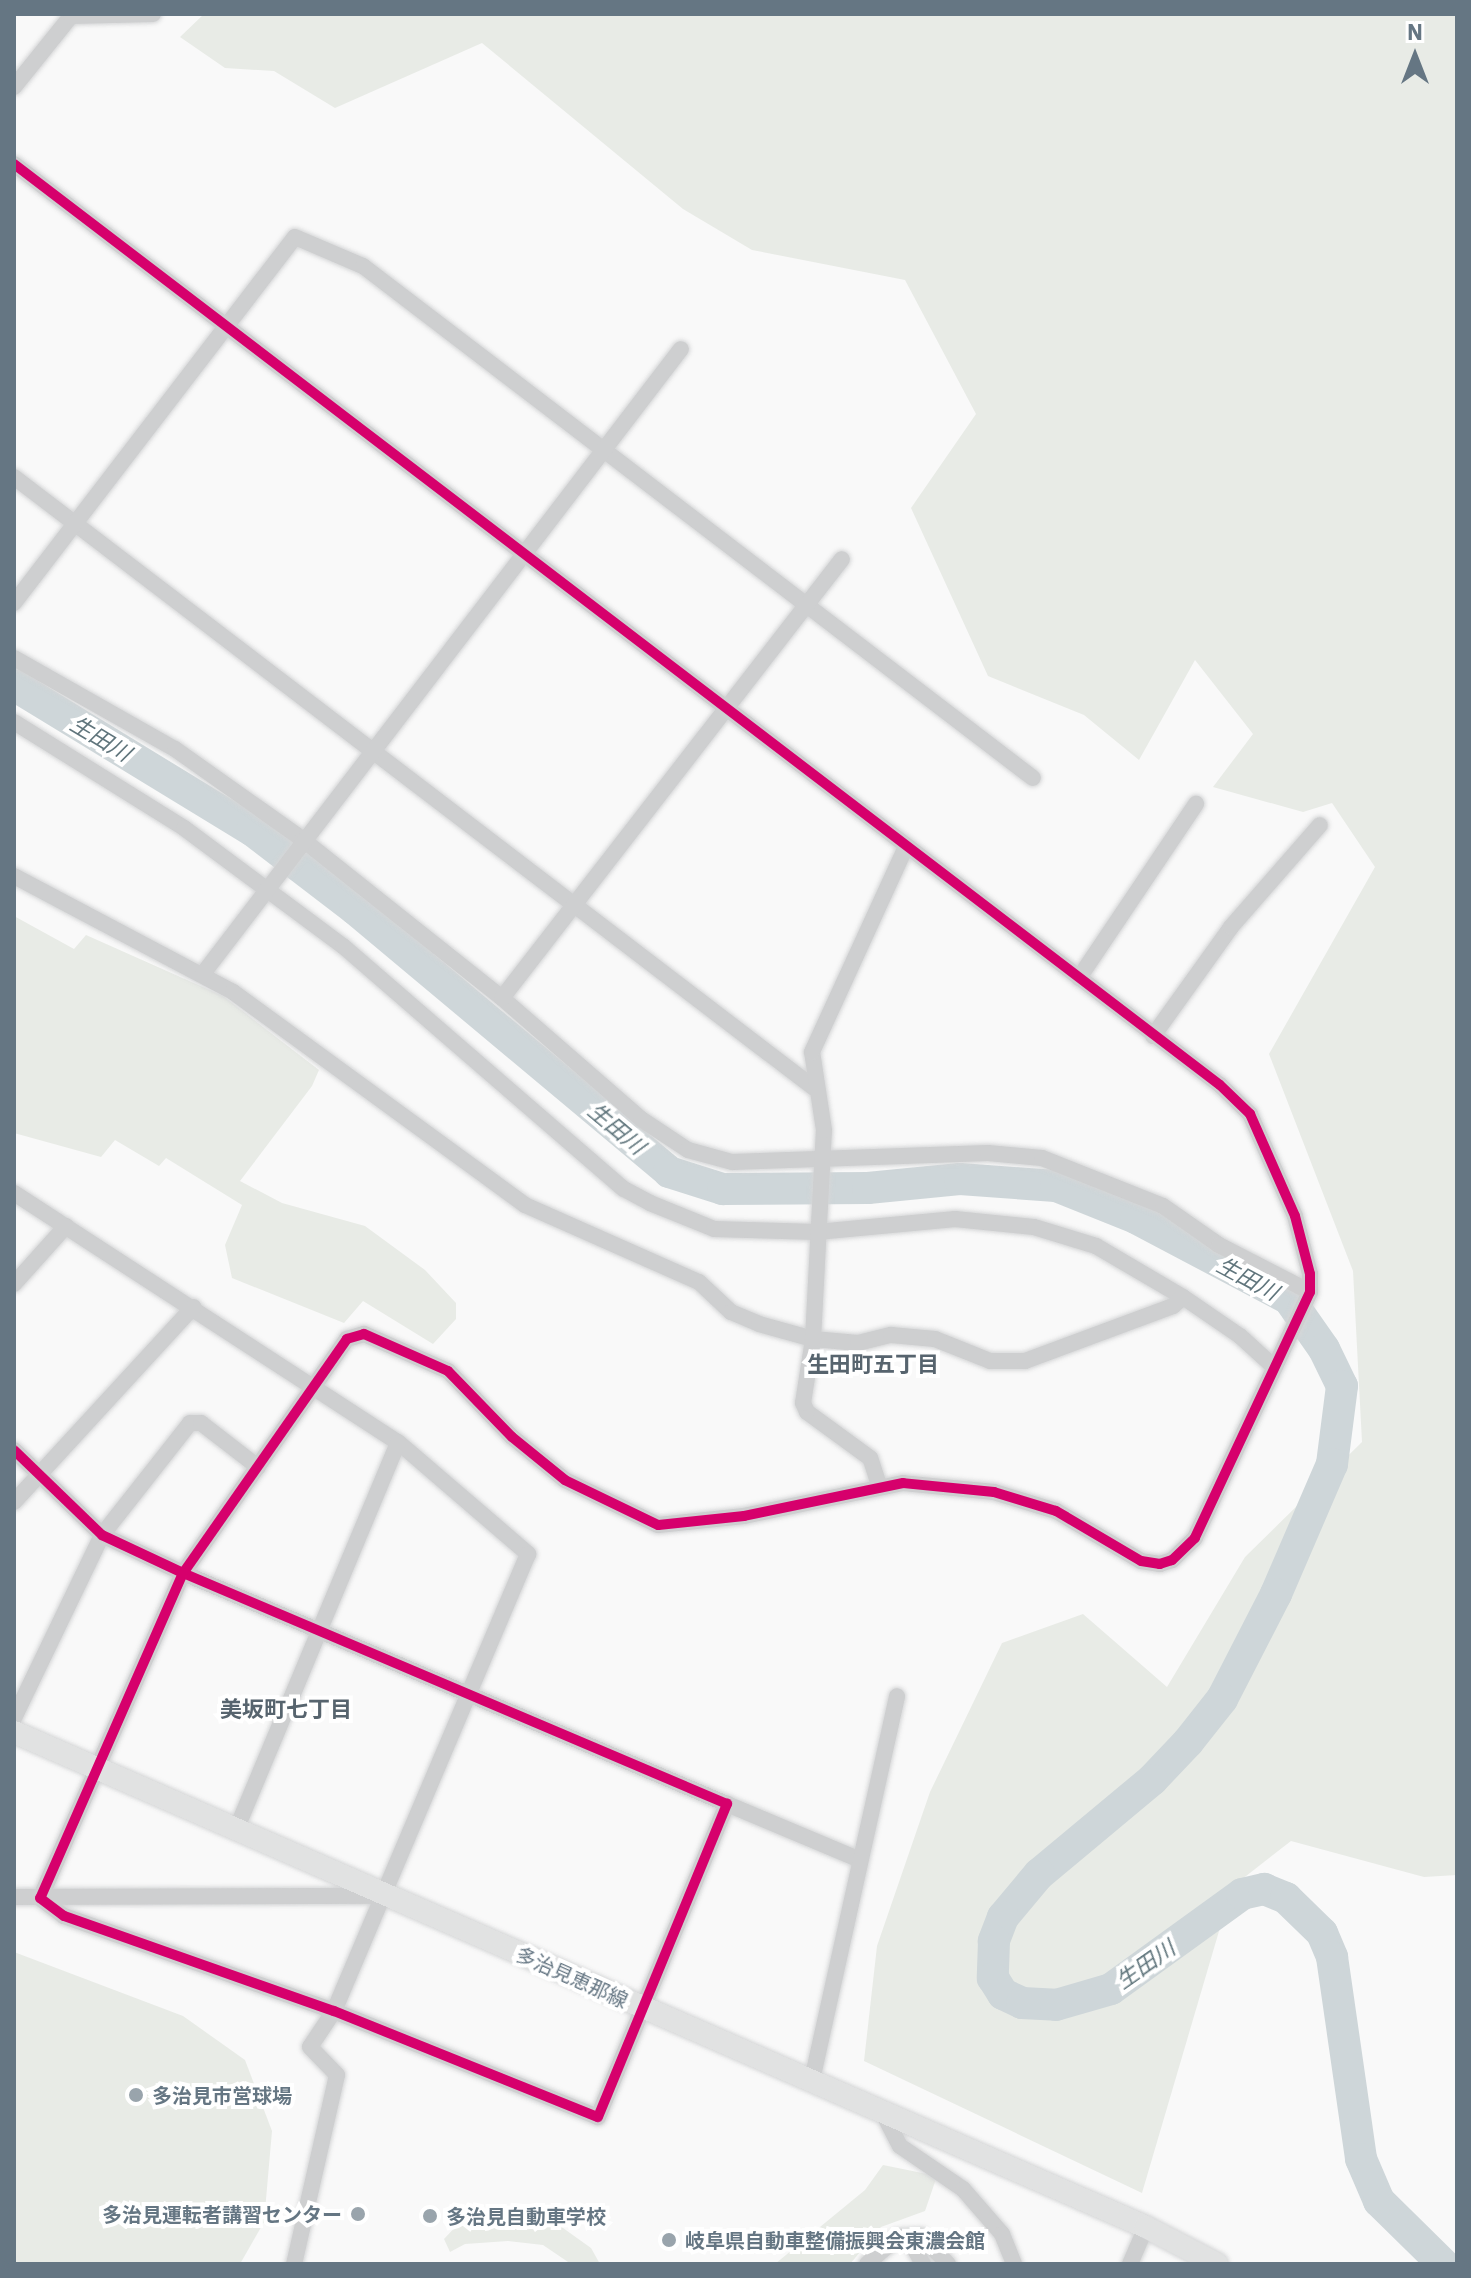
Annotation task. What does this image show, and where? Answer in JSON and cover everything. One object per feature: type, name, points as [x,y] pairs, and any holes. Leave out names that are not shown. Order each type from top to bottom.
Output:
[{"type":"main road","name":"多治見恵那線","points":[[14,1732],[1146,2227],[1217,2264]]},
{"type":"street","points":[[14,87],[71,16],[135,19],[153,14]]},
{"type":"street","points":[[14,164],[524,552],[905,849],[1079,978],[1250,1114],[1295,1216],[1310,1292],[1195,1538],[1172,1560],[1160,1564],[1141,1561],[1056,1511],[994,1492],[879,1485],[744,1516],[658,1525],[565,1480],[512,1437],[448,1371],[364,1334],[347,1339],[183,1573],[94,1768],[40,1898]]},
{"type":"street","points":[[14,603],[295,237],[363,266],[1033,778]]},
{"type":"street","points":[[202,975],[600,448],[681,349]]},
{"type":"street","points":[[14,477],[814,1088]]},
{"type":"street","points":[[502,998],[570,904],[842,559]]},
{"type":"street","points":[[14,658],[175,749],[302,839],[502,998],[641,1119],[688,1150],[732,1162],[988,1153],[1042,1158],[1163,1206],[1219,1245],[1310,1292]]},
{"type":"street","points":[[14,722],[184,828],[343,946],[624,1189],[714,1229],[817,1232],[955,1219],[1034,1227],[1096,1246],[1183,1297],[1240,1336],[1275,1368]]},
{"type":"street","points":[[1079,978],[1196,804]]},
{"type":"street","points":[[1153,1036],[1231,927],[1320,825]]},
{"type":"street","points":[[879,1485],[870,1458],[807,1412],[803,1403],[813,1339],[824,1130],[814,1088],[812,1052],[905,849]]},
{"type":"street","points":[[14,876],[233,992],[525,1205],[699,1282],[731,1312],[813,1339],[858,1343],[891,1335],[935,1339],[990,1361],[1025,1361],[1173,1306],[1183,1297]]},
{"type":"street","points":[[14,1193],[398,1442],[528,1554],[334,2011],[310,2047],[337,2075],[294,2264]]},
{"type":"street","points":[[14,1284],[66,1226]]},
{"type":"street","points":[[14,1502],[193,1307]]},
{"type":"street","points":[[14,1718],[102,1535],[190,1423],[201,1423],[258,1467]]},
{"type":"street","points":[[236,1830],[398,1442]]},
{"type":"street","points":[[14,1450],[102,1535],[183,1573],[858,1859]]},
{"type":"street","points":[[812,2080],[858,1859],[897,1696]]},
{"type":"street","points":[[40,1898],[64,1916],[334,2011],[598,2117],[646,2009],[727,1804]]},
{"type":"street","points":[[14,1897],[384,1896]]},
{"type":"street","points":[[883,2113],[900,2146],[963,2189],[993,2222],[1014,2264]]},
{"type":"street","points":[[1130,2264],[1146,2227]]},
{"type":"street","points":[[867,2264],[898,2237],[921,2236],[948,2264]]},
{"type":"street","points":[[908,2237],[923,2264]]},
{"type":"shaded area","points":[[204,14],[1457,14],[1457,1875],[1424,1877],[1291,1841],[1232,1887],[1142,2193],[864,2061],[877,1946],[930,1792],[1002,1643],[1083,1614],[1167,1687],[1245,1557],[1362,1442],[1353,1271],[1269,1054],[1375,867],[1332,803],[1303,812],[1213,787],[1253,734],[1195,660],[1139,760],[1084,715],[988,676],[911,508],[976,414],[905,280],[752,250],[683,209],[482,43],[335,108],[274,71],[225,68],[180,37]]},
{"type":"shaded area","points":[[14,916],[74,949],[86,935],[223,996],[319,1070],[312,1086],[240,1181],[282,1203],[365,1226],[425,1270],[456,1303],[456,1319],[433,1344],[363,1301],[344,1323],[232,1278],[225,1245],[242,1205],[166,1158],[159,1166],[115,1140],[101,1157],[14,1133]]},
{"type":"shaded area","name":"多治見市営球場","points":[[14,1952],[183,2016],[245,2060],[272,2131],[264,2222],[240,2264],[14,2264]]},
{"type":"shaded area","points":[[883,2165],[937,2176],[925,2211],[881,2227],[850,2264],[775,2264],[865,2190]]},
{"type":"shaded area","points":[[494,2208],[536,2214],[563,2228],[591,2248],[600,2264],[571,2264],[543,2245],[508,2241],[465,2244],[450,2252],[444,2239],[461,2221]]},
{"type":"waterway","name":"生田川","points":[[14,685],[252,830],[355,909],[669,1172],[723,1189],[868,1188],[960,1179],[1056,1186],[1136,1218],[1289,1299],[1324,1349],[1342,1386],[1332,1464],[1276,1594],[1222,1699],[1188,1742],[1152,1780],[1039,1874],[1003,1917],[994,1941],[993,1978],[1003,1994],[1022,2003],[1056,2005],[1111,1989],[1242,1894],[1264,1889],[1286,1898],[1322,1933],[1332,1957],[1361,2159],[1379,2201],[1443,2264]]},
{"type":"cycle path","points":[[14,164],[1220,1085],[1250,1114],[1295,1216],[1310,1274],[1310,1292],[1195,1538],[1172,1560],[1160,1564],[1141,1561],[1056,1511],[994,1492],[903,1483],[744,1516],[658,1525],[565,1480],[512,1437],[448,1371],[364,1334],[347,1339],[183,1573],[40,1898],[64,1916],[334,2011],[598,2117],[727,1804],[183,1573],[102,1535],[14,1450]]},
{"type":"place","name":"多治見市営球場","points":[[136,2095]]},
{"type":"place","name":"多治見運転者講習センター","points":[[358,2214]]},
{"type":"place","name":"多治見自動車学校","points":[[430,2216]]},
{"type":"place","name":"岐阜県自動車整備振興会東濃会館","points":[[669,2240]]},
{"type":"district","name":"生田町五丁目","points":[[873,1364]]},
{"type":"district","name":"美坂町七丁目","points":[[286,1709]]}]
